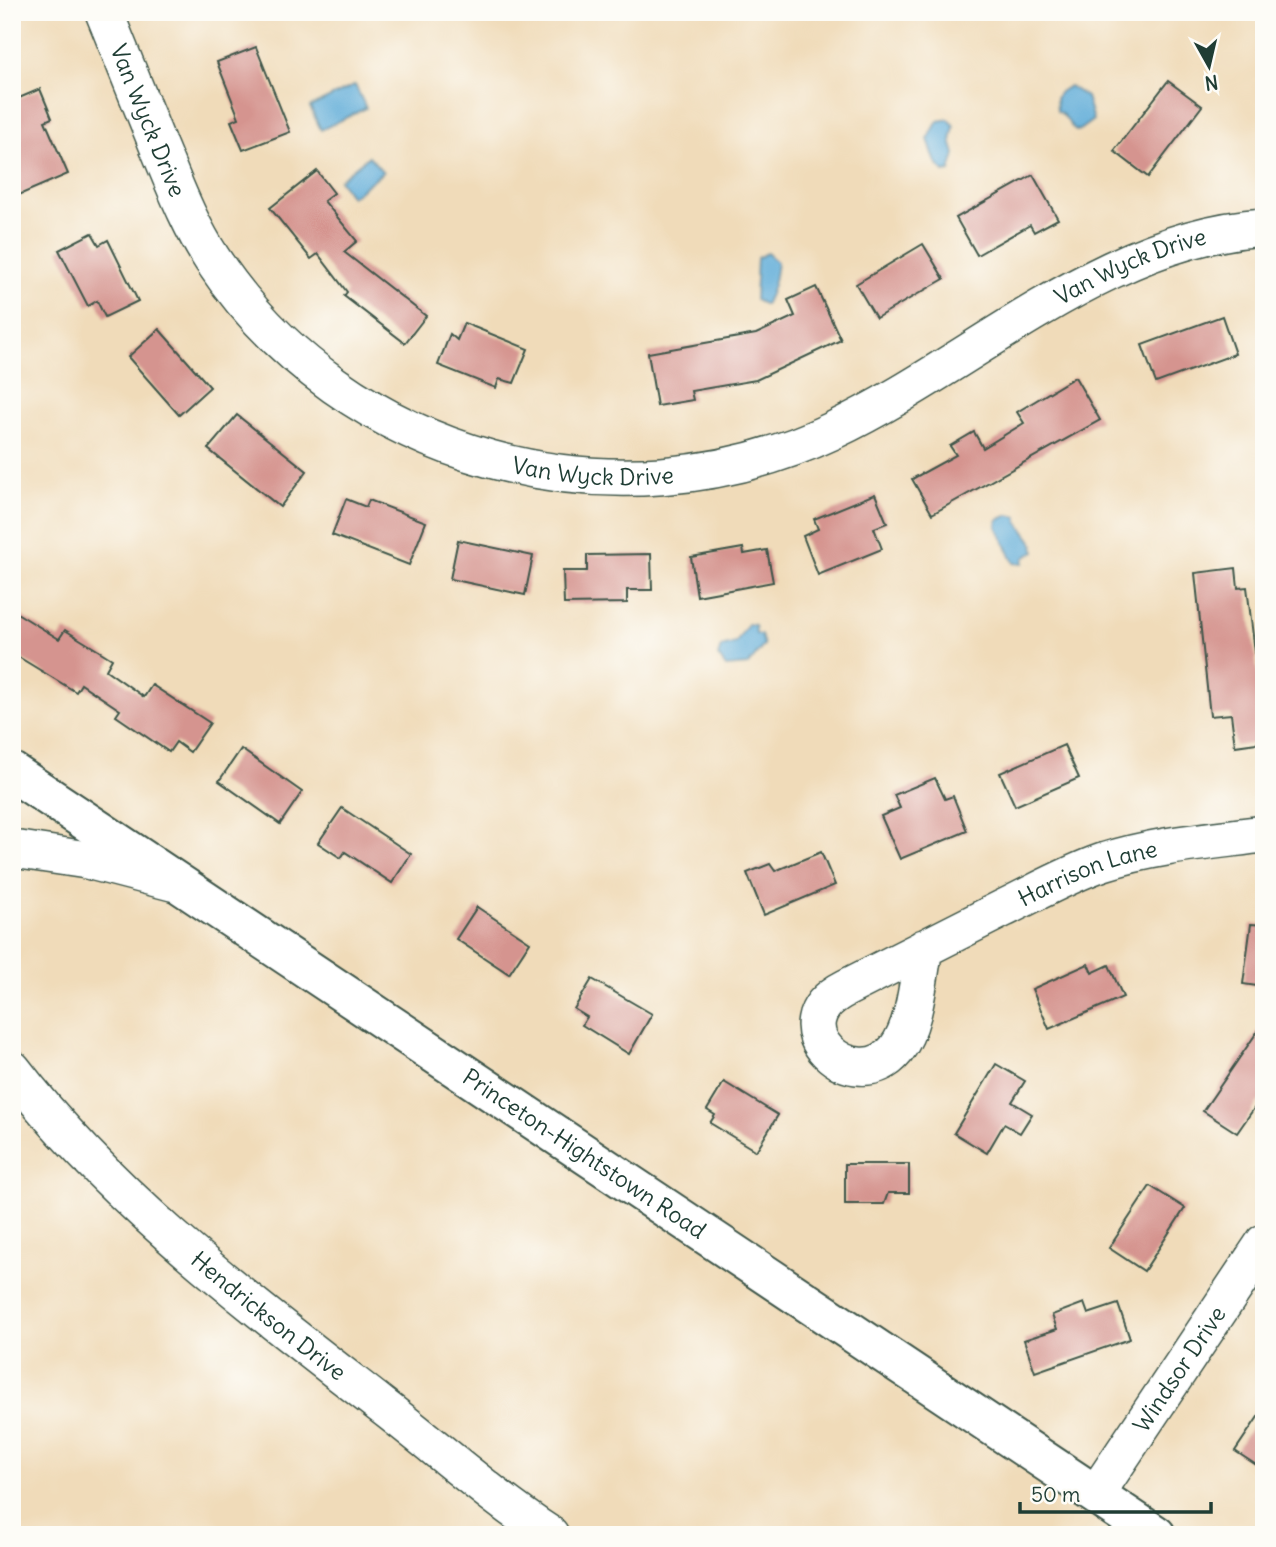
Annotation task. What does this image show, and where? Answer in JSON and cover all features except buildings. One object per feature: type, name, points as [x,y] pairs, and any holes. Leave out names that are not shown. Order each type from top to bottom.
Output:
[{"type":"main road","name":"Princeton-Hightstown Road","points":[[13,773],[1156,1535]]},
{"type":"street","name":"Van Wyck Drive","points":[[104,12],[187,215],[212,260],[248,307],[284,345],[330,383],[379,415],[474,456],[531,471],[582,477],[672,476],[735,465],[784,451],[864,414],[1118,265],[1167,246],[1217,233],[1264,227]]},
{"type":"street","name":"Harrison Lane","points":[[924,948],[1101,863],[1147,849],[1264,834]]},
{"type":"street","points":[[12,852],[20,850],[87,860],[173,882]]},
{"type":"street","name":"Hendrickson Drive","points":[[12,1069],[45,1112],[95,1167],[266,1316],[550,1535]]},
{"type":"street","name":"Windsor Drive","points":[[1096,1494],[1264,1243]]},
{"type":"water","points":[[355,85],[366,108],[321,130],[310,107]]},
{"type":"water","points":[[1069,86],[1086,97],[1093,120],[1078,131],[1057,111],[1056,97]]},
{"type":"water","points":[[949,119],[954,126],[951,141],[955,154],[950,171],[944,172],[936,163],[928,139],[938,121]]},
{"type":"water","points":[[369,156],[383,172],[351,197],[339,180]]},
{"type":"water","points":[[767,253],[777,262],[765,305],[755,300],[757,258]]},
{"type":"water","points":[[1009,515],[1018,517],[1018,522],[1034,544],[1035,551],[1024,558],[1023,564],[1014,563],[997,526],[998,520]]},
{"type":"water","points":[[748,624],[755,625],[756,634],[761,635],[764,645],[748,665],[726,667],[718,656],[721,647],[736,643]]}]
